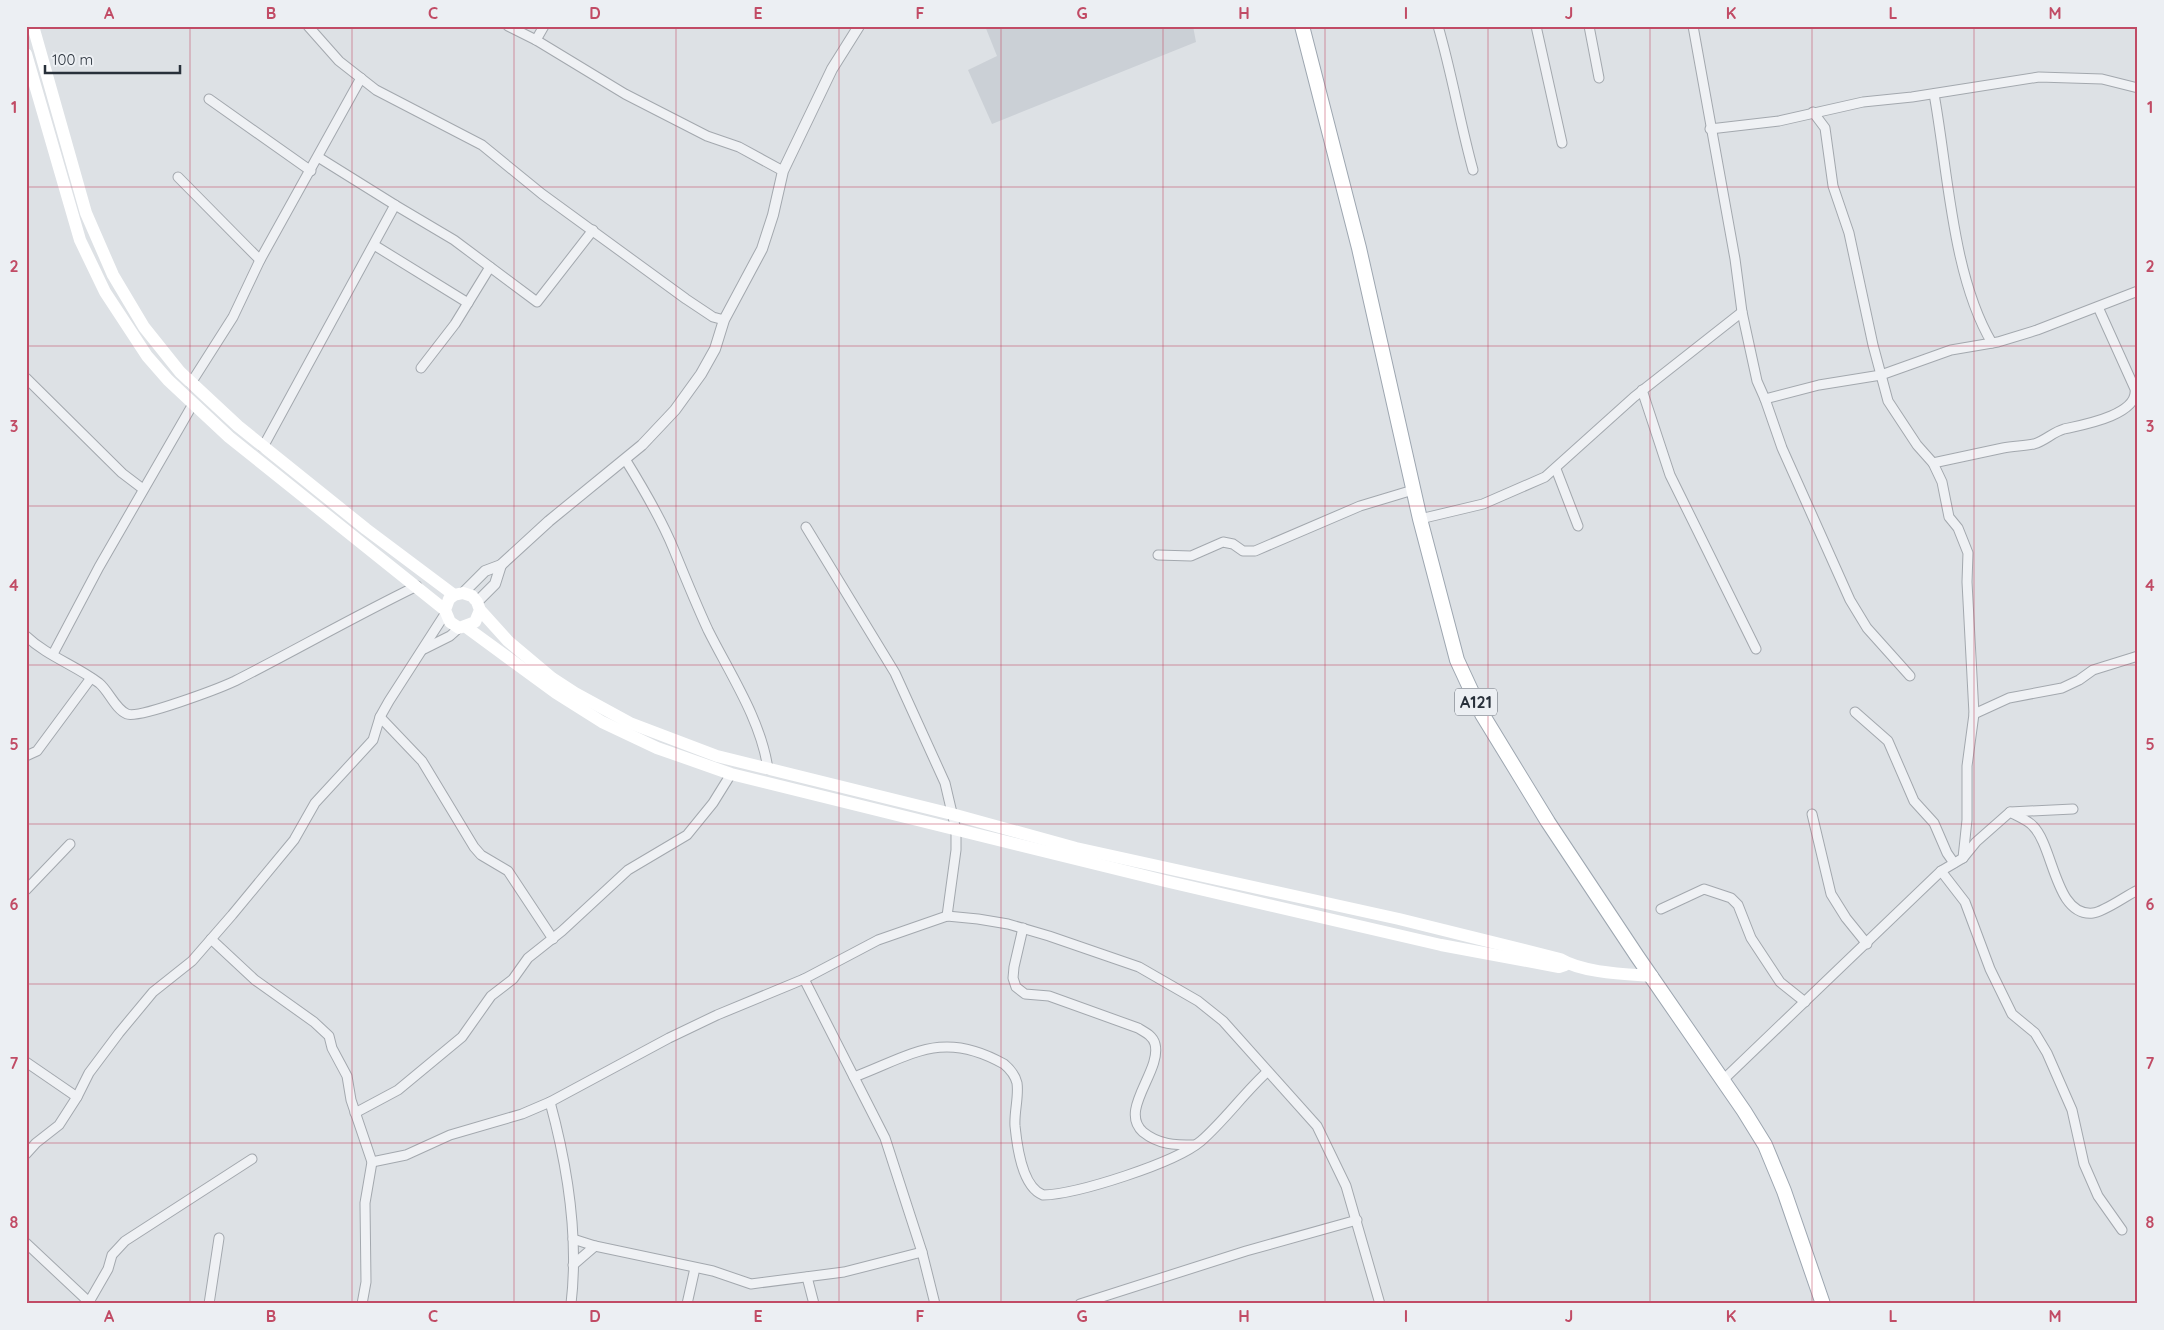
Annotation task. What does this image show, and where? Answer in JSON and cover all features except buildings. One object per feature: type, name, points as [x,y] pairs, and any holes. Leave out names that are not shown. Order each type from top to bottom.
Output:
[{"type":"main road","points":[[32,26],[81,200],[98,243],[144,328],[192,384],[263,447],[458,594],[472,596],[478,606],[508,641],[546,673],[603,709],[678,743],[768,769],[952,814],[1076,848],[1399,919],[1560,959],[1568,964],[1615,973],[1652,976]]},
{"type":"main road","name":"A121","points":[[1302,26],[1359,248],[1413,490],[1457,660],[1472,696],[1548,822],[1748,1118],[1774,1166],[1823,1304]]},
{"type":"main road","points":[[26,54],[72,215],[89,260],[124,323],[147,356],[193,404],[263,465],[417,586],[445,612],[450,622],[463,628],[556,693],[602,722],[657,748],[731,774],[1062,857],[1441,945],[1559,967],[1568,964]]},
{"type":"main road","points":[[445,612],[449,599],[458,594]]},
{"type":"main road","points":[[463,628],[475,622],[478,606]]},
{"type":"street","points":[[308,26],[339,60],[376,90],[482,145],[542,194],[686,299],[713,317],[724,320]]},
{"type":"street","points":[[508,26],[536,40],[625,94],[707,136],[739,147],[783,171]]},
{"type":"street","points":[[536,40],[544,26]]},
{"type":"street","points":[[458,594],[485,571],[501,565],[549,521],[626,459],[658,430],[701,374],[716,349],[724,320],[762,249],[773,215],[783,171],[832,68],[859,26]]},
{"type":"street","points":[[1438,26],[1448,61],[1461,129],[1472,170]]},
{"type":"street","points":[[1536,26],[1562,143]]},
{"type":"street","points":[[1589,26],[1599,78]]},
{"type":"street","points":[[1693,26],[1710,129],[1735,259],[1742,312],[1757,381],[1782,448],[1850,600],[1867,628],[1910,676]]},
{"type":"street","points":[[1710,129],[1779,121],[1863,102],[1934,94],[2001,81],[2039,77],[2102,79],[2138,88]]},
{"type":"street","points":[[192,384],[233,317],[260,260],[361,78]]},
{"type":"street","points":[[1934,94],[1957,235],[1976,312],[1992,343]]},
{"type":"street","points":[[208,99],[311,171]]},
{"type":"street","points":[[1813,112],[1825,128],[1833,186],[1849,233],[1881,375],[1892,408],[1933,463],[1942,482],[1949,517],[1958,528],[1968,553],[1967,582],[1974,714],[1968,766],[1967,820],[1963,858]]},
{"type":"street","points":[[318,157],[454,240],[536,302],[593,230]]},
{"type":"street","points":[[178,177],[260,260]]},
{"type":"street","points":[[263,447],[395,205]]},
{"type":"street","points":[[374,245],[468,303]]},
{"type":"street","points":[[421,368],[468,303],[490,268]]},
{"type":"street","points":[[1765,399],[1819,385],[1881,375],[1951,350],[1992,343],[2037,330],[2138,291]]},
{"type":"street","points":[[1933,463],[2004,448],[2034,444],[2058,431],[2083,426],[2126,408],[2134,398],[2135,389],[2098,307]]},
{"type":"street","points":[[1420,519],[1490,501],[1518,490],[1556,468],[1642,390],[1742,312]]},
{"type":"street","points":[[26,378],[122,473],[143,489]]},
{"type":"street","points":[[1642,390],[1670,476],[1756,649]]},
{"type":"street","points":[[53,654],[72,616],[143,489],[193,404]]},
{"type":"street","points":[[626,459],[645,490],[702,617],[733,674],[766,751],[768,769]]},
{"type":"street","points":[[1556,468],[1578,526]]},
{"type":"street","points":[[1158,555],[1191,556],[1223,542],[1234,544],[1243,550],[1255,551],[1360,506],[1413,490]]},
{"type":"street","points":[[806,527],[902,687],[946,783],[956,830],[956,850],[948,916]]},
{"type":"street","points":[[478,606],[496,584],[501,565]]},
{"type":"street","points":[[26,636],[40,650],[53,654],[100,684],[126,714],[164,707],[234,681],[365,611],[417,586]]},
{"type":"street","points":[[26,1154],[58,1125],[94,1067],[153,992],[192,961],[294,840],[315,803],[373,740],[380,717],[406,672],[424,649],[445,612]]},
{"type":"street","points":[[424,649],[463,628]]},
{"type":"street","points":[[1974,714],[2009,698],[2062,688],[2080,680],[2093,670],[2138,656]]},
{"type":"street","points":[[26,756],[37,751],[91,678]]},
{"type":"street","points":[[1855,712],[1888,740],[1914,801],[1934,823],[1947,853],[1954,863]]},
{"type":"street","points":[[380,717],[422,761],[481,855],[508,871],[514,878],[525,899],[553,939]]},
{"type":"street","points":[[355,1113],[398,1090],[462,1037],[496,991],[513,979],[528,958],[553,939],[638,862],[692,830],[713,803],[731,774]]},
{"type":"street","points":[[1723,1080],[1941,871],[1963,858],[1976,842],[2010,812],[2073,809]]},
{"type":"street","points":[[2010,812],[2033,825],[2047,848],[2061,890],[2079,909],[2095,913],[2138,890]]},
{"type":"street","points":[[1812,814],[1831,894],[1846,918],[1867,944]]},
{"type":"street","points":[[26,890],[70,844]]},
{"type":"street","points":[[1941,871],[1965,902],[1990,969],[2012,1014],[2035,1033],[2047,1054],[2072,1110],[2084,1164],[2098,1196],[2122,1230]]},
{"type":"street","points":[[1661,909],[1704,889],[1731,898],[1738,905],[1755,945],[1780,982],[1805,1002]]},
{"type":"street","points":[[372,1162],[406,1155],[450,1135],[522,1114],[550,1102],[677,1034],[804,979],[878,940],[948,916],[978,919],[1022,928],[1139,967],[1174,987],[1223,1020],[1267,1072],[1317,1126],[1343,1178],[1380,1304]]},
{"type":"street","points":[[1022,928],[1014,967],[1013,978],[1016,987],[1025,994],[1049,996],[1138,1028],[1148,1035],[1154,1042],[1156,1050],[1149,1075],[1138,1102],[1135,1114],[1137,1123],[1141,1130],[1157,1141],[1170,1145],[1194,1145]]},
{"type":"street","points":[[211,939],[255,980],[314,1022],[329,1036],[332,1048],[347,1076],[355,1113],[372,1162],[365,1203],[366,1282],[362,1304]]},
{"type":"street","points":[[804,979],[893,1159],[922,1252],[935,1304]]},
{"type":"street","points":[[854,1077],[915,1051],[952,1046],[962,1046],[1004,1064],[1009,1068],[1017,1083],[1015,1125],[1025,1172],[1034,1188],[1044,1196],[1077,1189],[1123,1175],[1168,1159],[1194,1145],[1267,1072]]},
{"type":"street","points":[[26,1062],[77,1097]]},
{"type":"street","points":[[550,1102],[564,1163],[574,1238],[571,1304]]},
{"type":"street","points":[[26,1243],[90,1303],[108,1269],[112,1255],[125,1241],[252,1159]]},
{"type":"street","points":[[1080,1304],[1246,1251],[1356,1220]]},
{"type":"street","points":[[209,1304],[219,1238]]},
{"type":"street","points":[[574,1238],[595,1246],[695,1268],[751,1284],[844,1272],[922,1252]]},
{"type":"street","points":[[573,1265],[595,1246]]},
{"type":"street","points":[[687,1304],[695,1268]]},
{"type":"street","points":[[808,1277],[814,1304]]},
{"type":"shaded area","points":[[985,26],[1193,26],[1196,42],[992,124],[968,70],[997,56]]}]
